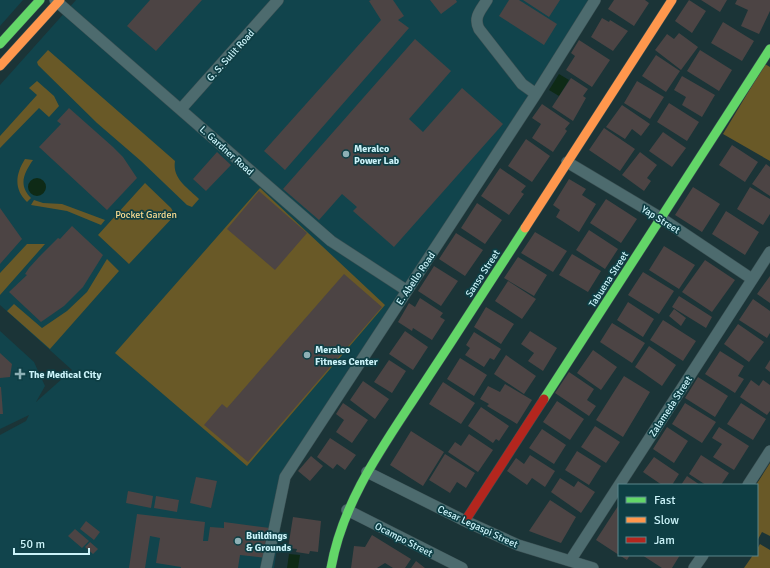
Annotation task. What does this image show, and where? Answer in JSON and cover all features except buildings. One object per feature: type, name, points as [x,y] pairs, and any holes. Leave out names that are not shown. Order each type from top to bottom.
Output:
[{"type":"street","points":[[0,44],[40,0]]},
{"type":"street","name":"G. S. Sulit Road","points":[[181,109],[278,0]]},
{"type":"street","points":[[487,0],[477,16],[476,23],[479,29],[522,84],[536,94]]},
{"type":"street","name":"E. Abello Road","points":[[266,568],[284,481],[406,290],[536,94],[595,0]]},
{"type":"street","name":"Sanso Street","points":[[331,568],[334,549],[347,510],[367,472],[672,0]]},
{"type":"street","points":[[0,66],[58,1]]},
{"type":"street","name":"L. Gardner Road","points":[[58,1],[331,240],[406,290]]},
{"type":"street","name":"Tabuena Street","points":[[465,521],[770,49]]},
{"type":"street","name":"Yap Street","points":[[567,162],[661,218],[752,279]]},
{"type":"street","name":"Zalameda Street","points":[[620,484],[770,252]]},
{"type":"street","points":[[749,484],[770,451]]},
{"type":"street","name":"Cesar Legaspi Street","points":[[367,472],[465,521],[518,545],[593,568]]},
{"type":"street","name":"Zalameda Street","points":[[570,561],[618,487]]},
{"type":"street","name":"Ocampo Street","points":[[347,510],[462,568]]},
{"type":"street","points":[[694,568],[702,556]]},
{"type":"shaded area","points":[[0,0],[23,0],[0,26]]},
{"type":"shaded area","points":[[76,0],[601,0],[288,477],[274,568],[0,568],[0,435],[26,421],[29,415],[0,429],[0,331],[34,362],[45,386],[36,402],[72,370],[0,305],[0,85]]},
{"type":"shaded area","points":[[559,74],[569,80],[559,96],[549,90]]},
{"type":"shaded area","points":[[37,178],[43,181],[46,187],[43,193],[37,196],[31,193],[28,187],[31,181]]},
{"type":"shaded area","points":[[289,554],[300,555],[298,568],[287,568]]},
{"type":"green space","points":[[48,50],[175,161],[178,178],[199,199],[192,207],[187,205],[141,161],[97,123],[38,65],[37,62]]},
{"type":"green space","points":[[765,64],[770,67],[770,161],[723,134]]},
{"type":"green space","points":[[37,81],[54,96],[59,106],[49,117],[39,108],[0,148],[0,136],[37,95],[29,88]]},
{"type":"green space","points":[[25,159],[33,160],[25,174],[24,179],[25,188],[31,198],[27,202],[20,192],[17,182],[19,171]]},
{"type":"green space","name":"Pocket Garden","points":[[145,183],[171,208],[175,215],[129,264],[98,235]]},
{"type":"green space","points":[[260,188],[385,305],[247,466],[115,353]]},
{"type":"green space","points":[[34,200],[43,203],[62,204],[105,220],[101,225],[67,211],[31,205]]},
{"type":"green space","points":[[27,244],[45,244],[0,295],[0,273]]},
{"type":"green space","points":[[107,259],[119,271],[50,349],[7,311],[14,304],[42,328],[67,311],[87,292]]},
{"type":"green space","points":[[770,463],[770,536],[762,532],[758,539],[758,484],[757,484]]},
{"type":"green space","points":[[760,544],[770,550],[770,568],[744,568],[752,556],[758,556],[758,547]]},
{"type":"traffic: fast","points":[[0,44],[40,0]]},
{"type":"traffic: fast","points":[[544,399],[770,49]]},
{"type":"traffic: fast","points":[[331,568],[345,519],[355,496],[379,452],[525,228]]},
{"type":"traffic: slow","points":[[0,66],[60,0]]},
{"type":"traffic: slow","points":[[525,228],[672,0]]},
{"type":"traffic: jam","points":[[465,521],[544,399]]},
{"type":"place","name":"Meralco Power Lab","points":[[346,154]]},
{"type":"place","name":"Meralco Fitness Center","points":[[307,355]]},
{"type":"place","name":"The Medical City","points":[[20,374]]},
{"type":"place","name":"Buildings & Grounds","points":[[238,541]]}]
